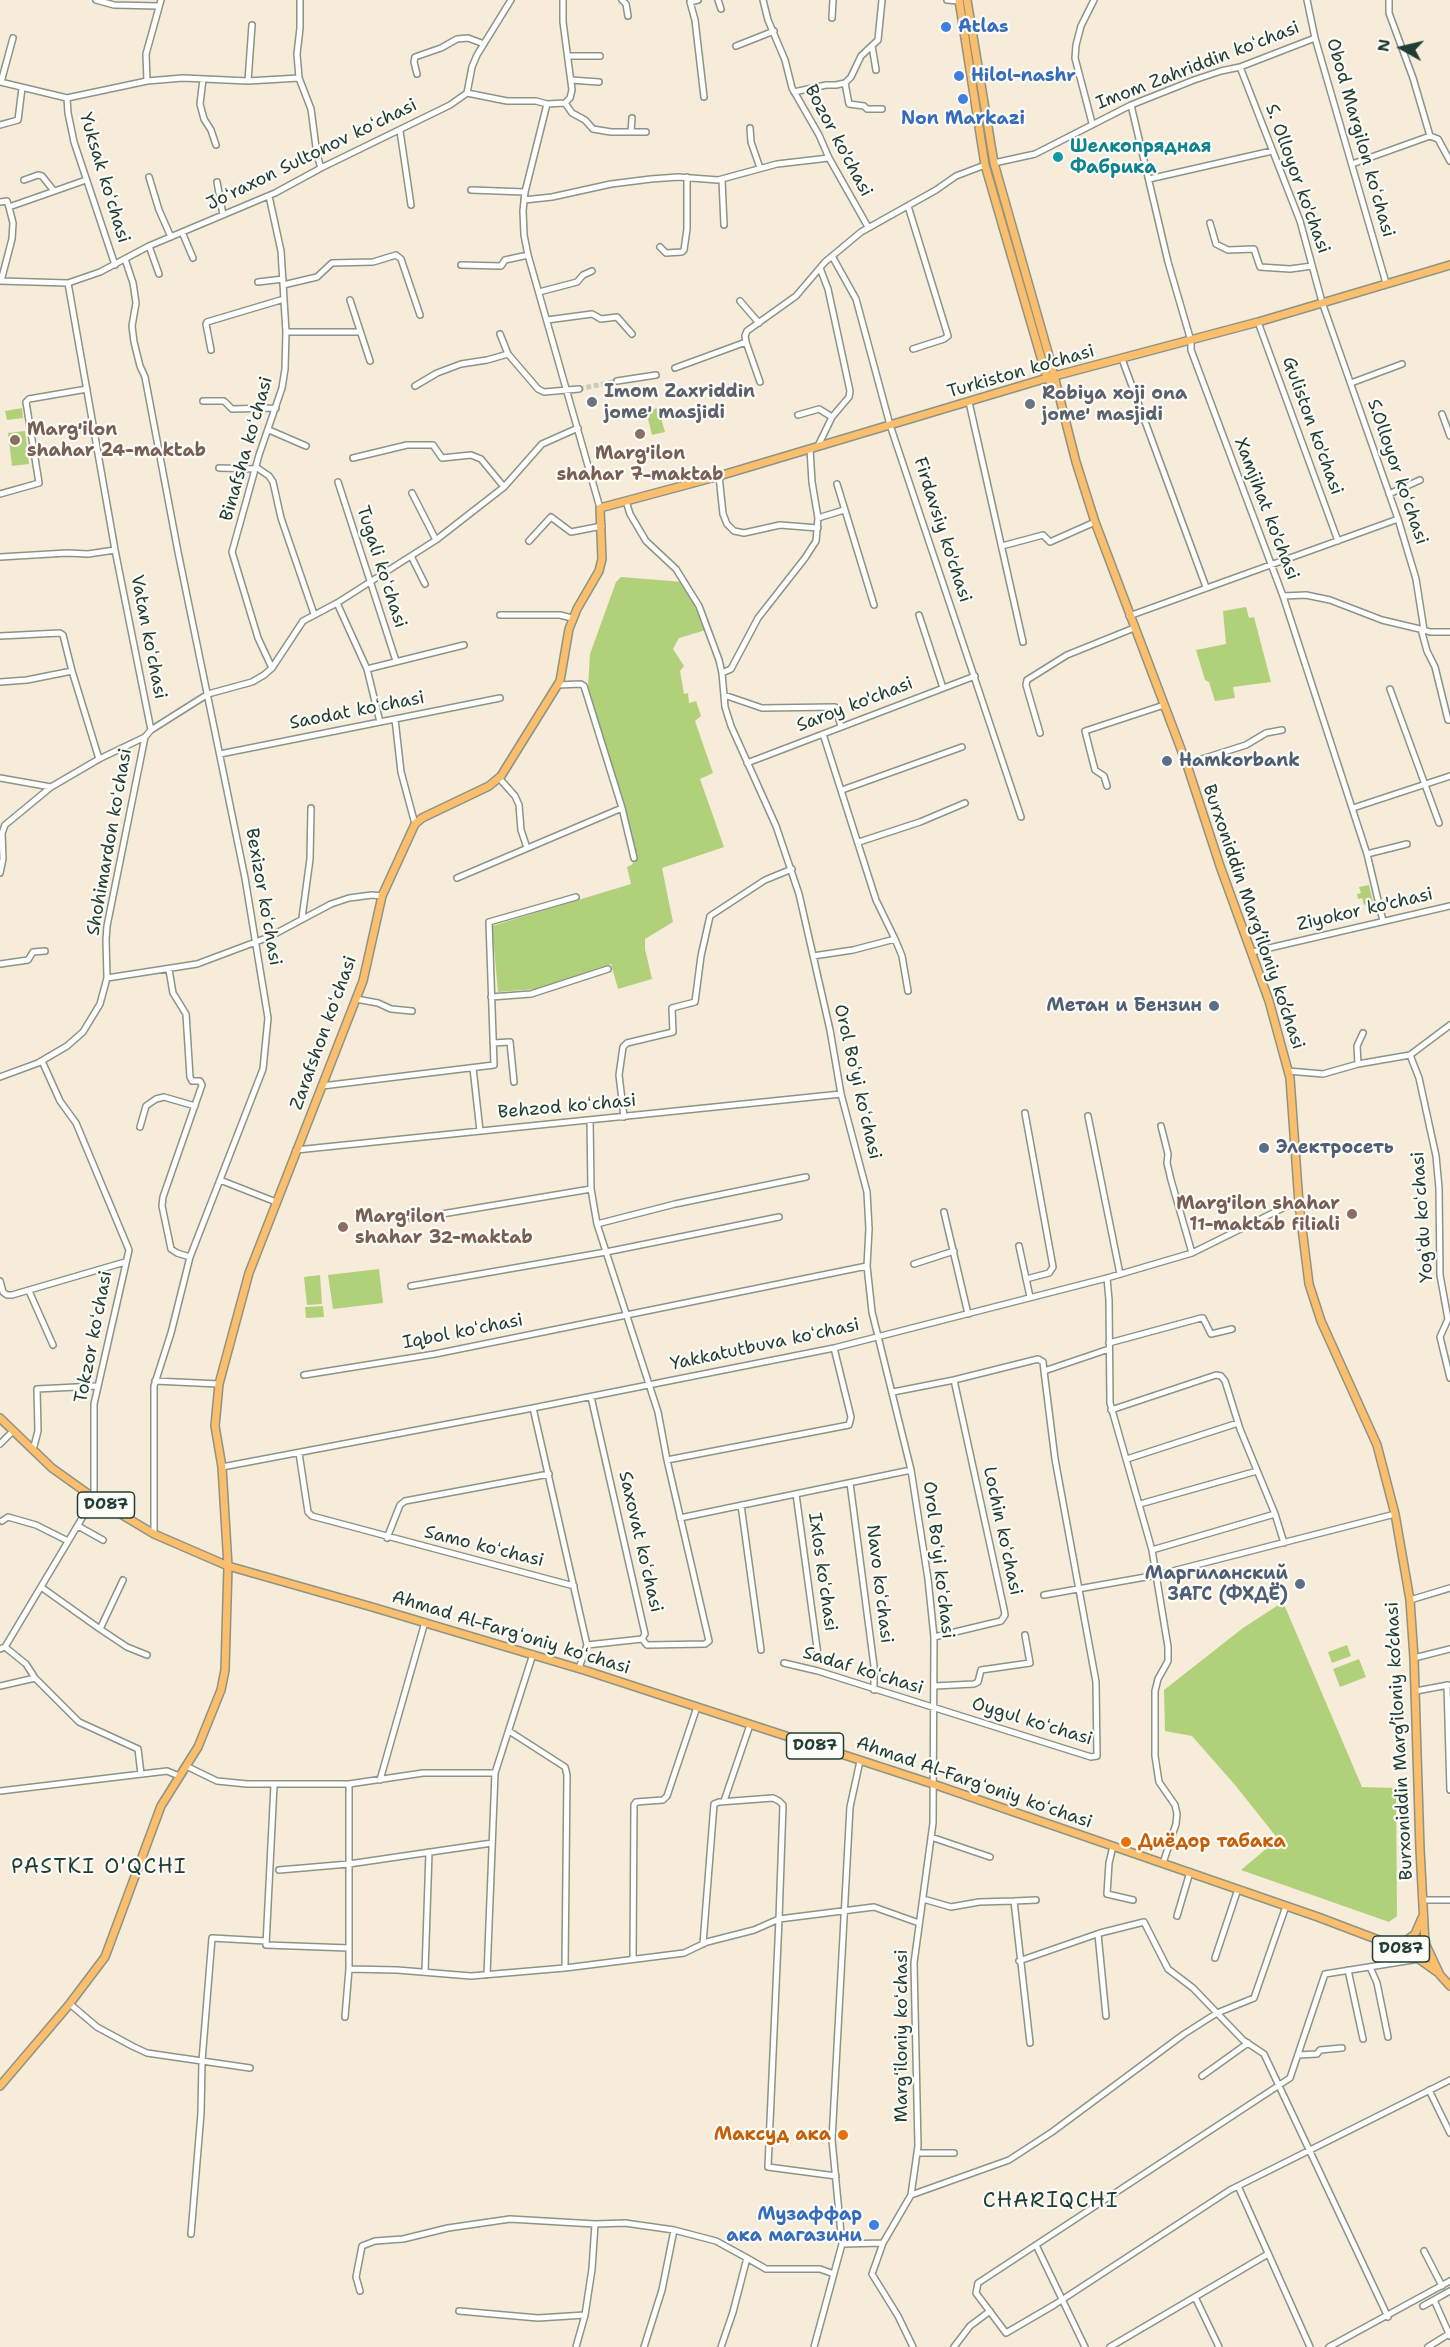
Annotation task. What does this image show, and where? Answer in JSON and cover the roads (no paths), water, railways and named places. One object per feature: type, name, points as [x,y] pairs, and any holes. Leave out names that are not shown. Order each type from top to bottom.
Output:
[{"type":"main road","name":"Burxoniddin Marg’iloniy ko’chasi","points":[[967,0],[994,163],[1051,377]]},
{"type":"main road","name":"Burxoniddin Marg’iloniy ko’chasi","points":[[959,1],[985,165],[1058,393],[1095,522],[1186,764],[1276,1020],[1288,1071],[1299,1204],[1307,1271],[1316,1309],[1377,1445],[1395,1514],[1410,1600],[1416,1691],[1425,1943],[1440,1975],[1450,1986]]},
{"type":"main road","name":"Turkiston ko’chasi","points":[[600,508],[719,476],[1051,377],[1258,322],[1450,265]]},
{"type":"main road","points":[[415,824],[422,818],[489,786],[498,778],[557,685],[572,618],[599,571],[602,559],[600,508]]},
{"type":"main road","name":"Zarafshon koʻchasi","points":[[0,2086],[70,2004],[105,1957],[161,1806],[198,1747],[221,1690],[225,1670],[228,1566],[222,1467],[216,1426],[219,1384],[249,1273],[363,981],[382,896],[415,824]]},
{"type":"main road","name":"D087","points":[[0,1419],[52,1468],[94,1498],[154,1534],[228,1566]]},
{"type":"main road","name":"Ahmad Al-Fargʻoniy koʻchasi","points":[[228,1566],[579,1668],[933,1784],[1190,1872],[1396,1947]]},
{"type":"main road","name":"D087","points":[[1396,1947],[1415,1934],[1423,1916]]},
{"type":"main road","name":"D087","points":[[1396,1947],[1425,1943]]},
{"type":"main road","name":"D087","points":[[1396,1947],[1419,1959],[1440,1975]]},
{"type":"street","points":[[96,0],[114,5],[160,3],[146,54],[147,81]]},
{"type":"street","points":[[300,0],[297,54],[299,78],[310,109],[321,168]]},
{"type":"street","points":[[511,0],[472,67],[467,93],[507,101],[547,104],[565,103],[570,98],[571,80],[563,21],[563,0]]},
{"type":"street","points":[[622,0],[626,3],[628,16]]},
{"type":"street","points":[[698,0],[690,2],[695,20],[704,97]]},
{"type":"street","points":[[718,0],[721,9]]},
{"type":"street","name":"Bozor ko'chasi","points":[[763,0],[794,92],[868,228]]},
{"type":"street","points":[[832,18],[833,0]]},
{"type":"street","points":[[794,92],[845,82],[851,77],[861,56],[878,40],[882,0]]},
{"type":"street","points":[[947,0],[959,1]]},
{"type":"street","points":[[1092,123],[1076,58],[1076,45],[1081,26],[1094,0]]},
{"type":"street","name":"Obod Margilon koʻchasi","points":[[1307,0],[1315,38],[1386,283]]},
{"type":"street","points":[[1389,0],[1389,13],[1413,78],[1430,136]]},
{"type":"street","points":[[248,81],[252,25]]},
{"type":"street","points":[[736,46],[774,31]]},
{"type":"street","points":[[13,38],[0,82],[67,98],[147,81],[183,78],[248,81],[299,78]]},
{"type":"street","points":[[417,74],[415,57],[441,48],[457,39],[468,38],[484,44]]},
{"type":"street","name":"Imom Zahriddin koʻchasi","points":[[994,163],[1035,154],[1131,105],[1315,38]]},
{"type":"street","points":[[872,46],[876,70]]},
{"type":"street","points":[[568,56],[600,56]]},
{"type":"street","name":"S. Olloyor ko'chasi","points":[[1240,67],[1300,221],[1322,302]]},
{"type":"street","points":[[203,79],[200,104],[216,145]]},
{"type":"street","points":[[571,80],[599,82]]},
{"type":"street","points":[[845,82],[849,104],[864,106],[867,109],[882,109]]},
{"type":"street","points":[[0,124],[18,120],[22,88]]},
{"type":"street","name":"Joʻraxon Sultonov koʻchasi","points":[[0,281],[68,283],[115,265],[149,246],[269,196],[450,105],[467,93]]},
{"type":"street","name":"Yuksak koʻchasi","points":[[67,98],[74,141],[115,265]]},
{"type":"street","points":[[565,103],[572,113],[585,120],[593,129],[611,132],[646,132]]},
{"type":"street","points":[[547,104],[525,192],[524,235],[600,508]]},
{"type":"street","name":"Xamjihat ko'chasi","points":[[1131,105],[1168,262],[1191,341],[1191,350],[1283,596],[1353,808],[1383,921]]},
{"type":"street","points":[[631,132],[632,118]]},
{"type":"street","points":[[750,128],[751,142],[760,168]]},
{"type":"street","points":[[400,131],[411,205]]},
{"type":"street","points":[[1352,164],[1430,136],[1438,139],[1450,161]]},
{"type":"street","points":[[1149,179],[1272,151]]},
{"type":"street","points":[[524,200],[552,197],[611,184],[687,177],[711,181],[722,180],[760,168],[829,158]]},
{"type":"street","points":[[760,382],[745,333],[796,296],[832,256],[868,228],[936,190],[956,176],[985,165]]},
{"type":"street","points":[[24,180],[38,175],[42,176],[54,191]]},
{"type":"street","points":[[149,177],[159,210],[171,237]]},
{"type":"street","points":[[660,247],[666,254],[682,252],[685,248],[687,177]]},
{"type":"street","points":[[9,207],[86,180]]},
{"type":"street","points":[[722,180],[723,225]]},
{"type":"street","points":[[217,182],[223,215]]},
{"type":"street","points":[[471,190],[525,192]]},
{"type":"street","name":"Binafsha koʻchasi","points":[[269,196],[281,251],[286,332],[285,369],[276,408],[232,552],[258,638],[272,668]]},
{"type":"street","points":[[0,201],[7,201],[13,223],[12,240],[0,281]]},
{"type":"street","points":[[908,206],[948,336],[913,349]]},
{"type":"street","points":[[1210,224],[1216,244],[1228,250],[1254,249],[1260,267],[1290,269],[1312,266]]},
{"type":"street","points":[[182,232],[193,258]]},
{"type":"street","points":[[149,246],[159,274]]},
{"type":"street","points":[[258,282],[283,282],[317,277],[332,263],[373,262],[396,255],[401,259],[420,315]]},
{"type":"street","points":[[461,265],[501,266],[505,260],[528,255]]},
{"type":"street","name":"Firdavsiy ko'chasi","points":[[832,256],[856,299],[890,425],[1021,817]]},
{"type":"street","name":"Bexizor koʻchasi","points":[[125,259],[133,283],[136,303],[132,326],[134,342],[145,377],[220,754],[257,942],[268,1018],[263,1069],[190,1257],[171,1333],[155,1381],[153,1400],[154,1534]]},
{"type":"street","points":[[818,446],[832,417],[849,397],[850,391],[828,289],[820,268]]},
{"type":"street","points":[[539,292],[577,282],[583,275],[592,271]]},
{"type":"street","name":"Vatan koʻchasi","points":[[68,283],[115,550],[151,730]]},
{"type":"street","points":[[211,350],[207,322],[284,298]]},
{"type":"street","points":[[350,300],[370,361]]},
{"type":"street","points":[[740,301],[759,323]]},
{"type":"street","name":"S.Olloyor koʻchasi","points":[[1322,302],[1398,519],[1416,579],[1427,651],[1435,667],[1448,720],[1450,720]]},
{"type":"street","points":[[547,320],[592,314],[602,319],[617,317],[632,334]]},
{"type":"street","name":"Guliston ko'chasi","points":[[1258,322],[1338,541]]},
{"type":"street","points":[[286,332],[360,332]]},
{"type":"street","points":[[500,334],[508,354],[533,385],[542,391],[579,389]]},
{"type":"street","points":[[675,368],[746,342]]},
{"type":"street","points":[[415,386],[437,373],[461,364],[508,354]]},
{"type":"street","points":[[1122,359],[1206,587]]},
{"type":"street","points":[[1351,383],[1402,364]]},
{"type":"street","points":[[617,381],[656,375]]},
{"type":"street","points":[[0,494],[39,483],[26,402],[29,399],[87,389]]},
{"type":"street","points":[[203,401],[224,401],[232,409],[276,408]]},
{"type":"street","points":[[969,402],[1023,642]]},
{"type":"street","points":[[798,415],[819,409],[832,417]]},
{"type":"street","points":[[1442,414],[1450,436]]},
{"type":"street","points":[[0,873],[3,859],[2,833],[5,825],[51,788],[99,759],[145,737],[151,730],[208,694],[252,682],[272,668],[303,621],[337,603],[436,540],[504,488],[542,444],[578,428]]},
{"type":"street","points":[[269,430],[306,446]]},
{"type":"street","points":[[353,458],[406,445],[433,445],[442,458],[471,455],[478,457],[484,461],[504,488]]},
{"type":"street","points":[[722,673],[731,669],[761,613],[806,558],[816,541],[818,518],[812,482],[810,449]]},
{"type":"street","points":[[219,468],[256,468],[269,476],[273,482],[281,518],[314,614]]},
{"type":"street","points":[[719,476],[722,509],[727,524],[734,531],[744,533],[780,525],[818,528]]},
{"type":"street","points":[[1389,494],[1420,480]]},
{"type":"street","name":"Tugali koʻchasi","points":[[338,482],[396,661]]},
{"type":"street","points":[[837,484],[874,605]]},
{"type":"street","points":[[412,493],[436,540]]},
{"type":"street","name":"Orol Boʻyi koʻchasi","points":[[626,501],[630,514],[646,541],[676,569],[690,589],[710,633],[722,673],[725,707],[731,726],[776,826],[792,869],[830,1030],[841,1094],[867,1192],[869,1229],[867,1266],[872,1312],[911,1470],[928,1579],[934,1637],[934,1708]]},
{"type":"street","points":[[818,518],[844,510]]},
{"type":"street","points":[[529,541],[551,517],[571,532],[602,526]]},
{"type":"street","points":[[1129,616],[1398,519]]},
{"type":"street","points":[[1002,546],[1043,535],[1050,542],[1095,522]]},
{"type":"street","points":[[0,557],[88,554],[115,550]]},
{"type":"street","points":[[411,556],[425,584]]},
{"type":"street","points":[[1283,596],[1306,595],[1330,600],[1382,620],[1430,632],[1450,632]]},
{"type":"street","points":[[337,603],[367,669],[380,722]]},
{"type":"street","points":[[500,615],[560,615],[572,618]]},
{"type":"street","points":[[918,615],[943,688]]},
{"type":"street","points":[[1040,733],[1026,685],[1027,680],[1067,655],[1134,628]]},
{"type":"street","points":[[0,636],[60,633],[63,635],[99,759]]},
{"type":"street","points":[[367,669],[464,645]]},
{"type":"street","points":[[0,682],[27,680],[72,671]]},
{"type":"street","name":"Saroy ko'chasi","points":[[747,763],[975,676]]},
{"type":"street","points":[[557,685],[581,684],[584,686],[622,808],[634,858]]},
{"type":"street","points":[[1390,689],[1439,824]]},
{"type":"street","points":[[724,695],[762,708],[835,707],[841,726]]},
{"type":"street","name":"Saodat koʻchasi","points":[[220,754],[500,698]]},
{"type":"street","points":[[1107,786],[1104,776],[1095,770],[1085,731],[1164,705]]},
{"type":"street","points":[[395,719],[401,772],[415,824]]},
{"type":"street","points":[[1186,764],[1246,745],[1266,733],[1282,730]]},
{"type":"street","points":[[823,734],[876,900],[902,956],[908,991]]},
{"type":"street","name":"Shohimardon koʻchasi","points":[[0,1077],[42,1061],[67,1046],[83,1032],[100,1004],[107,978],[108,926],[145,737]]},
{"type":"street","points":[[842,790],[962,747]]},
{"type":"street","points":[[1353,808],[1450,776]]},
{"type":"street","points":[[0,778],[51,788]]},
{"type":"street","points":[[498,778],[515,796],[519,805],[527,848]]},
{"type":"street","points":[[859,842],[920,822],[965,803]]},
{"type":"street","points":[[302,918],[310,859],[311,808]]},
{"type":"street","points":[[457,878],[622,808]]},
{"type":"street","points":[[1367,854],[1407,844]]},
{"type":"street","points":[[624,1117],[619,1075],[623,1047],[627,1043],[673,1032],[672,1008],[695,1002],[701,956],[710,916],[765,880],[792,869]]},
{"type":"street","points":[[107,978],[197,964],[257,942],[302,918],[349,898],[382,896]]},
{"type":"street","points":[[322,1086],[494,1065],[489,922],[576,897]]},
{"type":"street","name":"Ziyokor ko'chasi","points":[[1252,952],[1450,906]]},
{"type":"street","points":[[813,956],[853,950],[895,939]]},
{"type":"street","points":[[0,964],[27,960],[32,953],[45,951]]},
{"type":"street","points":[[491,997],[531,994],[608,969]]},
{"type":"street","points":[[169,970],[172,993],[186,1014],[190,1077],[191,1080],[200,1081],[202,1085],[163,1197],[162,1206],[171,1249],[190,1257]]},
{"type":"street","points":[[356,999],[378,1003],[391,1009],[412,1011]]},
{"type":"street","points":[[1288,1071],[1323,1074],[1410,1055],[1450,1025]]},
{"type":"street","points":[[1359,1065],[1357,1046],[1364,1033]]},
{"type":"street","points":[[493,1043],[510,1042],[514,1082]]},
{"type":"street","name":"Yogʻdu koʻchasi","points":[[1410,1055],[1419,1078],[1436,1156],[1439,1188],[1440,1275],[1448,1318],[1440,1337],[1450,1378]]},
{"type":"street","name":"Tokzor koʻchasi","points":[[2,1648],[94,1498],[96,1386],[128,1245],[76,1123],[60,1101],[42,1061]]},
{"type":"street","points":[[473,1068],[480,1131]]},
{"type":"street","name":"Behzod koʻchasi","points":[[296,1150],[841,1094]]},
{"type":"street","points":[[140,1127],[146,1106],[156,1099],[164,1097],[195,1107]]},
{"type":"street","points":[[1026,1113],[1053,1267],[1049,1273],[1026,1279]]},
{"type":"street","points":[[1088,1116],[1120,1274]]},
{"type":"street","points":[[590,1120],[591,1189],[597,1224],[658,1412],[709,1641],[705,1644],[647,1645],[642,1639]]},
{"type":"street","points":[[1161,1126],[1171,1180],[1192,1254]]},
{"type":"street","points":[[597,1224],[675,1204],[806,1177]]},
{"type":"street","points":[[220,1180],[276,1202]]},
{"type":"street","points":[[412,1219],[591,1189]]},
{"type":"street","name":"Yakkatutbuva koʻchasi","points":[[222,1467],[834,1348],[1192,1254],[1287,1206],[1299,1204]]},
{"type":"street","points":[[944,1212],[968,1314]]},
{"type":"street","points":[[411,1286],[606,1252],[779,1217]]},
{"type":"street","points":[[1019,1246],[1030,1297]]},
{"type":"street","points":[[914,1264],[954,1251]]},
{"type":"street","points":[[0,1281],[3,1293],[8,1295],[29,1291],[125,1262]]},
{"type":"street","name":"Iqbol koʻchasi","points":[[304,1375],[435,1354],[867,1266]]},
{"type":"street","points":[[1107,1278],[1111,1410],[1152,1550],[1168,1656],[1155,1691],[1156,1768],[1159,1782],[1174,1804],[1177,1814],[1163,1863]]},
{"type":"street","points":[[29,1291],[53,1345]]},
{"type":"street","points":[[893,1392],[954,1380],[1038,1359],[1043,1362],[1044,1371],[1109,1346],[1201,1318],[1211,1334],[1232,1329]]},
{"type":"street","points":[[667,1460],[849,1425],[851,1417],[834,1348]]},
{"type":"street","name":"Oygul koʻchasi","points":[[934,1708],[1091,1757],[1097,1756],[1098,1696],[1055,1459],[1044,1371]]},
{"type":"street","points":[[1111,1410],[1219,1375],[1225,1380],[1238,1423],[1275,1514],[1284,1543]]},
{"type":"street","name":"Lochin koʻchasi","points":[[934,1637],[998,1622],[1005,1616],[954,1380]]},
{"type":"street","points":[[155,1381],[219,1384]]},
{"type":"street","points":[[33,1450],[38,1431],[37,1389],[96,1386]]},
{"type":"street","name":"Saxovat koʻchasi","points":[[587,1645],[642,1639],[645,1634],[591,1397]]},
{"type":"street","name":"Samo koʻchasi","points":[[533,1408],[587,1645]]},
{"type":"street","points":[[1127,1459],[1238,1423]]},
{"type":"street","points":[[0,1443],[13,1431]]},
{"type":"street","name":"Samo koʻchasi","points":[[299,1453],[309,1515],[387,1538],[574,1586]]},
{"type":"street","points":[[680,1518],[911,1470]]},
{"type":"street","points":[[1140,1504],[1257,1471]]},
{"type":"street","name":"Samo koʻchasi","points":[[387,1538],[400,1505],[405,1501],[549,1474]]},
{"type":"street","name":"Navo koʻchasi","points":[[850,1483],[874,1665],[874,1690]]},
{"type":"street","name":"Ixlos koʻchasi","points":[[796,1494],[818,1655]]},
{"type":"street","points":[[741,1505],[761,1650]]},
{"type":"street","points":[[1152,1550],[1275,1514]]},
{"type":"street","points":[[1044,1595],[1157,1575],[1395,1514]]},
{"type":"street","points":[[2,1521],[8,1517],[36,1525],[68,1541]]},
{"type":"street","points":[[78,1526],[103,1540]]},
{"type":"street","points":[[100,1629],[123,1580]]},
{"type":"street","points":[[41,1587],[127,1647],[147,1655]]},
{"type":"street","points":[[1410,1600],[1450,1588]]},
{"type":"street","points":[[380,1780],[425,1622]]},
{"type":"street","points":[[934,1686],[976,1683],[981,1670],[1030,1664],[1025,1635]]},
{"type":"street","points":[[579,1668],[587,1645]]},
{"type":"street","points":[[2,1648],[26,1664],[35,1678],[79,1722],[138,1749],[141,1774]]},
{"type":"street","points":[[1414,1658],[1450,1649]]},
{"type":"street","points":[[487,1975],[495,1773],[533,1654]]},
{"type":"street","name":"Sadaf koʻchasi","points":[[784,1663],[934,1708]]},
{"type":"street","points":[[0,1686],[35,1678]]},
{"type":"street","points":[[1416,1691],[1449,1685],[1450,1790]]},
{"type":"street","points":[[633,1959],[634,1805],[636,1802],[663,1800],[667,1796],[697,1707]]},
{"type":"street","name":"Margʻiloniy koʻchasi","points":[[913,2347],[898,2316],[872,2274],[883,2243],[911,2195],[917,2153],[914,1963],[932,1837],[934,1708]]},
{"type":"street","points":[[724,1802],[750,1725]]},
{"type":"street","points":[[509,1731],[565,1767],[567,1775],[565,1968]]},
{"type":"street","points":[[814,2347],[842,2244],[832,2140],[850,1807],[860,1761]]},
{"type":"street","points":[[186,1766],[217,1781],[247,1785],[349,1784],[423,1773],[495,1773]]},
{"type":"street","points":[[0,1791],[167,1771],[179,1776]]},
{"type":"street","points":[[345,2017],[349,1969],[349,1784]]},
{"type":"street","points":[[274,1785],[266,1945],[349,1948]]},
{"type":"street","points":[[703,1944],[714,1804],[773,1798],[783,1805],[768,2167],[836,2176]]},
{"type":"street","points":[[932,1837],[990,1857]]},
{"type":"street","points":[[279,1870],[349,1864],[492,1843]]},
{"type":"street","points":[[1113,1846],[1109,1863],[1107,1894],[1133,1900]]},
{"type":"street","points":[[425,1972],[429,1852]]},
{"type":"street","points":[[1177,1916],[1190,1872]]},
{"type":"street","points":[[1215,1958],[1238,1889]]},
{"type":"street","points":[[923,1899],[951,1907],[979,1902],[1036,1900]]},
{"type":"street","points":[[1422,1899],[1450,1900]]},
{"type":"street","points":[[1014,1901],[1030,2043]]},
{"type":"street","points":[[911,2195],[1009,2160],[1052,2132],[1184,2034],[1217,2013],[1254,1998],[1286,1906]]},
{"type":"street","points":[[349,1969],[471,1976],[565,1968],[684,1953],[703,1944],[754,1930],[779,1919],[874,1907],[920,1923]]},
{"type":"street","points":[[1019,1961],[1098,1934],[1144,1922],[1168,1969],[1193,1988],[1248,2043],[1264,2054],[1388,2317]]},
{"type":"street","points":[[1098,1934],[1106,2016]]},
{"type":"street","points":[[191,2234],[212,1938],[266,1941]]},
{"type":"street","points":[[1419,1959],[1324,1976],[1290,2078],[978,2283],[976,2293],[1006,2332],[1063,2299],[1238,2186],[1450,2079]]},
{"type":"street","points":[[1370,1967],[1377,1983],[1388,2037]]},
{"type":"street","points":[[1348,1970],[1363,2039]]},
{"type":"street","points":[[70,2004],[97,2027],[147,2053],[250,2067]]},
{"type":"street","points":[[1202,2076],[1248,2043]]},
{"type":"street","points":[[1298,2055],[1317,2054],[1320,2050],[1342,2048]]},
{"type":"street","points":[[1429,2090],[1450,2133]]},
{"type":"street","points":[[917,2153],[954,2153]]},
{"type":"street","points":[[1238,2186],[1310,2347]]},
{"type":"street","points":[[360,2291],[356,2277],[362,2246],[375,2241],[403,2239],[448,2228],[510,2219],[595,2224],[625,2223],[674,2230],[716,2241],[766,2270],[820,2270],[834,2274]]},
{"type":"street","points":[[576,2347],[585,2315],[592,2269],[595,2224]]},
{"type":"street","points":[[644,2347],[662,2290],[674,2230]]},
{"type":"street","points":[[842,2244],[883,2243]]},
{"type":"street","points":[[1036,2245],[1085,2347]]},
{"type":"street","points":[[1424,2251],[1442,2286]]},
{"type":"street","points":[[1110,2347],[1268,2254]]},
{"type":"street","points":[[721,2347],[747,2258]]},
{"type":"street","points":[[1329,2347],[1388,2317],[1450,2281]]},
{"type":"street","points":[[1423,2306],[1450,2291]]},
{"type":"street","points":[[1195,2297],[1219,2347]]},
{"type":"street","points":[[1428,2347],[1450,2335],[1434,2300]]},
{"type":"street","points":[[459,2311],[538,2318],[585,2315]]},
{"type":"street","points":[[954,2347],[970,2326],[990,2311]]},
{"type":"tunnel","points":[[579,389],[617,381]]},
{"type":"place","name":"Atlas","points":[[946,27]]},
{"type":"place","name":"Hilol-nashr","points":[[959,76]]},
{"type":"place","name":"Non Markazi","points":[[963,99]]},
{"type":"place","name":"Шелкопрядная Фабрика","points":[[1058,157]]},
{"type":"place","name":"Imom Zaxriddin jome' masjidi","points":[[592,402]]},
{"type":"place","name":"Robiya xoji ona jome' masjidi","points":[[1030,404]]},
{"type":"place","name":"Marg'ilon shahar 7-maktab","points":[[640,434]]},
{"type":"place","name":"Marg'ilon shahar 24-maktab","points":[[15,440]]},
{"type":"place","name":"Hamkorbank","points":[[1167,761]]},
{"type":"place","name":"Метан и Бензин","points":[[1214,1006]]},
{"type":"place","name":"Электросеть","points":[[1264,1148]]},
{"type":"place","name":"Marg'ilon shahar 11-maktab filiali","points":[[1352,1214]]},
{"type":"place","name":"Marg'ilon shahar 32-maktab","points":[[343,1227]]},
{"type":"place","name":"Маргиланский ЗАГС (ФХДЁ)","points":[[1300,1584]]},
{"type":"place","name":"Диёдор табака","points":[[1126,1842]]},
{"type":"place","name":"Максуд ака","points":[[843,2135]]},
{"type":"place","name":"Музаффар ака магазини","points":[[874,2225]]},
{"type":"district","name":"PASTKI O'QCHI","points":[[99,1868]]},
{"type":"district","name":"CHARIQCHI","points":[[1051,2202]]}]
